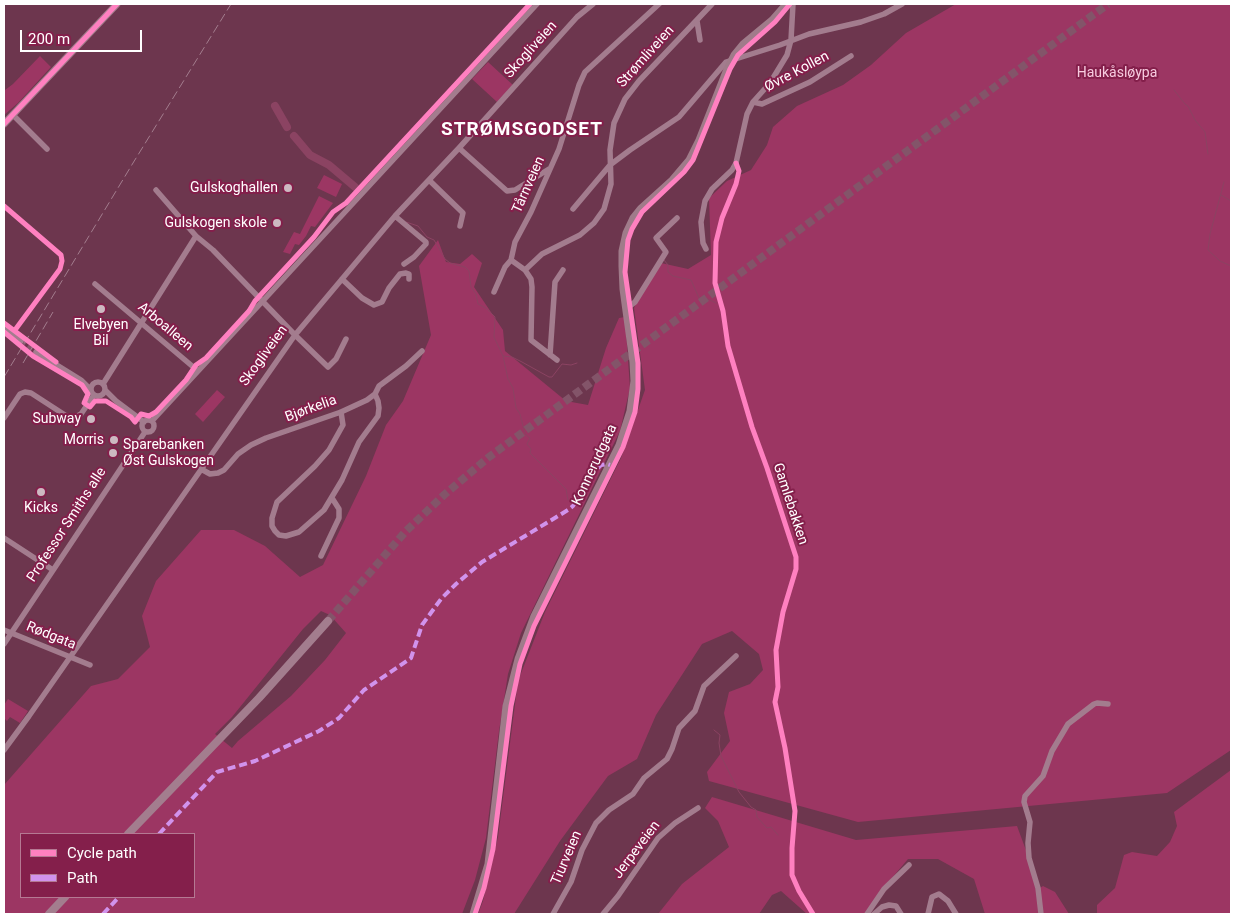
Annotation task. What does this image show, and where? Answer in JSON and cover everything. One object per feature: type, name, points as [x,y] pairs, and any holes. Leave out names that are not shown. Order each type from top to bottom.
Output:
[{"type":"highway","points":[[129,833],[253,705],[328,620]]},
{"type":"highway","points":[[125,833],[150,810]]},
{"type":"highway","points":[[44,914],[59,898]]},
{"type":"highway","points":[[48,914],[64,898]]},
{"type":"main road","points":[[4,124],[117,4]]},
{"type":"main road","name":"Konnerudgata","points":[[473,914],[485,877],[495,810],[506,706],[518,659],[534,616],[614,455],[628,421],[634,372],[623,283],[622,258],[623,244],[628,227],[641,208],[672,180],[689,160],[732,60],[743,44],[772,20],[786,4]]},
{"type":"main road","name":"Konnerudgata","points":[[468,914],[488,853]]},
{"type":"street","points":[[152,421],[537,4]]},
{"type":"street","name":"Skogliveien","points":[[4,750],[71,657],[294,335],[395,216],[460,148],[585,6],[593,4]]},
{"type":"street","name":"Tårnveien","points":[[494,292],[505,267],[511,260],[515,242],[531,212],[565,134],[579,85],[585,72],[659,4]]},
{"type":"street","name":"Strømliveien","points":[[524,270],[542,254],[580,235],[594,223],[604,209],[611,184],[610,150],[614,122],[625,99],[639,81],[707,7],[712,4]]},
{"type":"street","points":[[706,249],[703,243],[701,222],[706,202],[712,189],[732,170],[736,163],[740,154],[747,114],[753,102],[770,83],[787,55],[791,40],[793,4]]},
{"type":"street","points":[[732,60],[809,34],[861,22],[884,14],[902,4]]},
{"type":"street","points":[[697,20],[700,40]]},
{"type":"street","name":"Øvre Kollen","points":[[753,102],[762,104],[819,78],[851,56]]},
{"type":"street","name":"Konnerudgata","points":[[610,165],[678,117],[726,62],[732,60]]},
{"type":"street","points":[[13,115],[47,149]]},
{"type":"street","points":[[460,148],[506,191],[515,190],[550,168]]},
{"type":"street","points":[[573,209],[610,165]]},
{"type":"street","points":[[429,180],[463,214],[460,226]]},
{"type":"street","points":[[156,190],[196,236],[213,250],[294,335],[329,367],[336,359],[346,339]]},
{"type":"street","points":[[395,216],[426,242],[414,257],[404,264]]},
{"type":"street","points":[[626,310],[635,302],[666,252],[656,238],[677,218]]},
{"type":"street","points":[[4,418],[20,394],[26,392],[31,393],[68,417],[74,418],[81,414],[95,394],[104,387],[196,236]]},
{"type":"street","points":[[511,260],[524,270],[531,279],[531,340],[557,360]]},
{"type":"street","points":[[550,355],[555,282],[563,270]]},
{"type":"street","points":[[342,279],[362,298],[374,304],[382,302],[389,288],[400,274],[409,274],[409,279]]},
{"type":"street","name":"Arboalleen","points":[[95,284],[198,371]]},
{"type":"street","points":[[4,327],[21,342]]},
{"type":"street","name":"Bjørkelia","points":[[200,469],[210,474],[218,473],[224,470],[238,454],[251,445],[341,412],[367,400],[375,394],[379,386],[406,366],[422,351]]},
{"type":"street","points":[[36,352],[81,380],[95,394],[116,401]]},
{"type":"street","points":[[81,380],[104,387],[116,401],[144,422]]},
{"type":"street","points":[[95,384],[95,394]]},
{"type":"street","points":[[341,412],[342,425],[329,450],[277,502],[272,518],[272,526],[280,535],[286,536],[299,532],[324,510],[342,480],[359,442],[378,416],[379,408],[375,394]]},
{"type":"street","points":[[144,422],[147,420],[152,421]]},
{"type":"street","points":[[144,422],[142,427],[145,432],[151,432],[154,429],[152,421]]},
{"type":"street","name":"Professor Smiths alle","points":[[4,644],[145,432]]},
{"type":"street","points":[[321,556],[339,518],[339,509],[332,498]]},
{"type":"street","points":[[4,538],[53,570]]},
{"type":"street","name":"Rødgata","points":[[4,630],[90,664]]},
{"type":"street","name":"Tiurveien","points":[[553,914],[571,882],[582,850],[596,823],[609,810],[633,794],[644,778],[666,759],[672,749],[676,733],[694,711],[704,686],[736,656]]},
{"type":"street","points":[[1041,914],[1038,888],[1029,858],[1030,822],[1024,802],[1025,796],[1043,776],[1052,751],[1063,730],[1074,719],[1097,703],[1108,704]]},
{"type":"street","name":"Jerpeveien","points":[[603,914],[618,896],[658,838],[675,823],[698,808]]},
{"type":"street","points":[[867,914],[884,889],[909,865]]},
{"type":"street","points":[[928,914],[932,897],[939,894],[948,901],[956,914]]},
{"type":"street","points":[[874,914],[882,907],[889,905],[898,907],[902,914]]},
{"type":"green space","name":"Haukåsløypa","points":[[956,4],[1231,4],[1231,750],[1167,793],[858,822],[709,781],[707,772],[730,741],[724,713],[729,692],[750,684],[763,670],[759,654],[732,631],[702,644],[656,715],[637,759],[608,776],[560,841],[514,914],[478,914],[483,901],[498,837],[518,681],[545,612],[621,458],[645,390],[634,308],[639,296],[661,263],[688,269],[711,255],[709,198],[727,181],[751,170],[767,145],[773,127],[797,106],[843,85],[871,65],[906,33]]},
{"type":"green space","points":[[40,56],[51,67],[18,103],[4,115],[4,89],[13,84]]},
{"type":"green space","points":[[488,62],[513,85],[497,102],[472,79]]},
{"type":"green space","points":[[324,175],[342,184],[336,197],[317,188]]},
{"type":"green space","points":[[319,196],[333,203],[315,227],[311,226],[299,245],[295,244],[290,254],[283,252],[294,232],[300,234]]},
{"type":"green space","points":[[438,240],[446,262],[460,264],[472,254],[482,263],[474,287],[503,330],[505,351],[566,401],[588,405],[606,348],[619,318],[625,317],[630,388],[620,431],[521,633],[508,674],[486,838],[475,880],[462,914],[4,914],[4,785],[91,686],[118,679],[150,647],[142,616],[156,581],[201,530],[234,530],[265,546],[300,577],[323,565],[366,476],[386,425],[403,401],[431,335],[419,266]],"holes":[[[321,611],[330,615],[346,633],[325,660],[291,696],[232,748],[215,734],[232,717],[303,629]]]},
{"type":"green space","points":[[217,390],[225,397],[203,422],[195,414]]},
{"type":"green space","points":[[8,699],[28,711],[20,723],[10,717],[7,721],[4,718],[4,705]]},
{"type":"green space","points":[[1231,770],[1231,914],[1097,914],[1097,905],[1115,888],[1124,855],[1132,852],[1157,856],[1170,842],[1177,826],[1174,812]]},
{"type":"green space","points":[[712,797],[856,840],[1017,826],[1040,888],[1043,886],[1055,892],[1069,914],[985,914],[974,879],[938,859],[908,859],[881,891],[866,914],[807,914],[781,891],[772,895],[759,914],[658,914],[682,884],[729,847],[718,821],[705,808]]},
{"type":"waterway","points":[[1174,90],[1188,106],[1195,120],[1205,132],[1208,154]]},
{"type":"waterway","points":[[275,106],[287,127]]},
{"type":"waterway","points":[[294,136],[310,155],[329,165],[355,187]]},
{"type":"waterway","points":[[1224,182],[1210,234],[1208,250],[1220,261],[1231,266]]},
{"type":"waterway","points":[[1221,195],[1231,201]]},
{"type":"waterway","points":[[406,222],[418,226],[427,237],[434,240],[445,259],[450,263],[465,267],[469,271],[471,287],[476,294],[478,304],[486,308],[495,317],[494,337],[503,356],[512,357],[549,377],[552,377],[562,364],[571,365],[577,363]]},
{"type":"waterway","points":[[664,260],[668,265],[668,272],[673,276],[691,280],[699,298],[708,299],[716,303]]},
{"type":"waterway","points":[[503,356],[508,379],[513,388],[516,408],[520,414],[525,434],[530,438],[527,444],[531,449],[530,453],[566,489],[568,500]]},
{"type":"waterway","points":[[714,730],[720,735],[721,756],[739,792],[751,807],[756,810],[757,817],[767,828],[771,827],[778,835]]},
{"type":"tunnel","points":[[328,621],[405,532],[444,495],[489,457],[1108,4]]},
{"type":"tunnel","points":[[21,341],[36,352]]},
{"type":"railway","points":[[4,377],[231,4]]},
{"type":"railway","points":[[23,363],[53,312]]},
{"type":"marked path","points":[[160,833],[217,772],[255,761],[319,731],[339,718],[364,690],[411,658],[422,625],[441,599],[456,584],[482,562],[568,510],[573,506],[594,472],[601,465],[610,465]]},
{"type":"marked path","points":[[103,914],[118,898]]},
{"type":"cycle path","points":[[4,124],[117,4]]},
{"type":"cycle path","points":[[4,332],[33,356],[82,385],[88,394],[84,403],[90,407],[95,401],[106,401],[131,417],[135,422],[141,414],[149,416],[156,412],[186,380],[196,365],[206,358],[249,311],[255,301],[314,237],[333,212],[346,203],[530,4]]},
{"type":"cycle path","points":[[475,914],[484,888],[493,849],[511,706],[520,664],[534,626],[623,447],[635,412],[638,389],[638,363],[625,272],[628,240],[642,212],[684,172],[693,160],[730,69],[738,55],[775,22],[790,4]]},
{"type":"cycle path","name":"Gamlebakken","points":[[736,163],[739,171],[736,184],[722,218],[716,242],[715,283],[723,311],[728,346],[752,427],[796,557],[796,569],[783,612],[776,650],[778,687],[775,702],[785,748],[795,811],[792,875],[813,914]]},
{"type":"cycle path","points":[[4,206],[61,255],[62,261],[60,269],[15,330]]},
{"type":"cycle path","points":[[4,323],[56,362]]},
{"type":"place","name":"Gulskoghallen","points":[[288,188]]},
{"type":"place","name":"Gulskogen skole","points":[[277,223]]},
{"type":"place","name":"Elvebyen Bil","points":[[101,309]]},
{"type":"place","name":"Subway","points":[[91,419]]},
{"type":"place","name":"Morris","points":[[114,440]]},
{"type":"place","name":"Sparebanken Øst Gulskogen","points":[[113,453]]},
{"type":"place","name":"Kicks","points":[[41,492]]},
{"type":"district","name":"STRØMSGODSET","points":[[522,130]]}]
